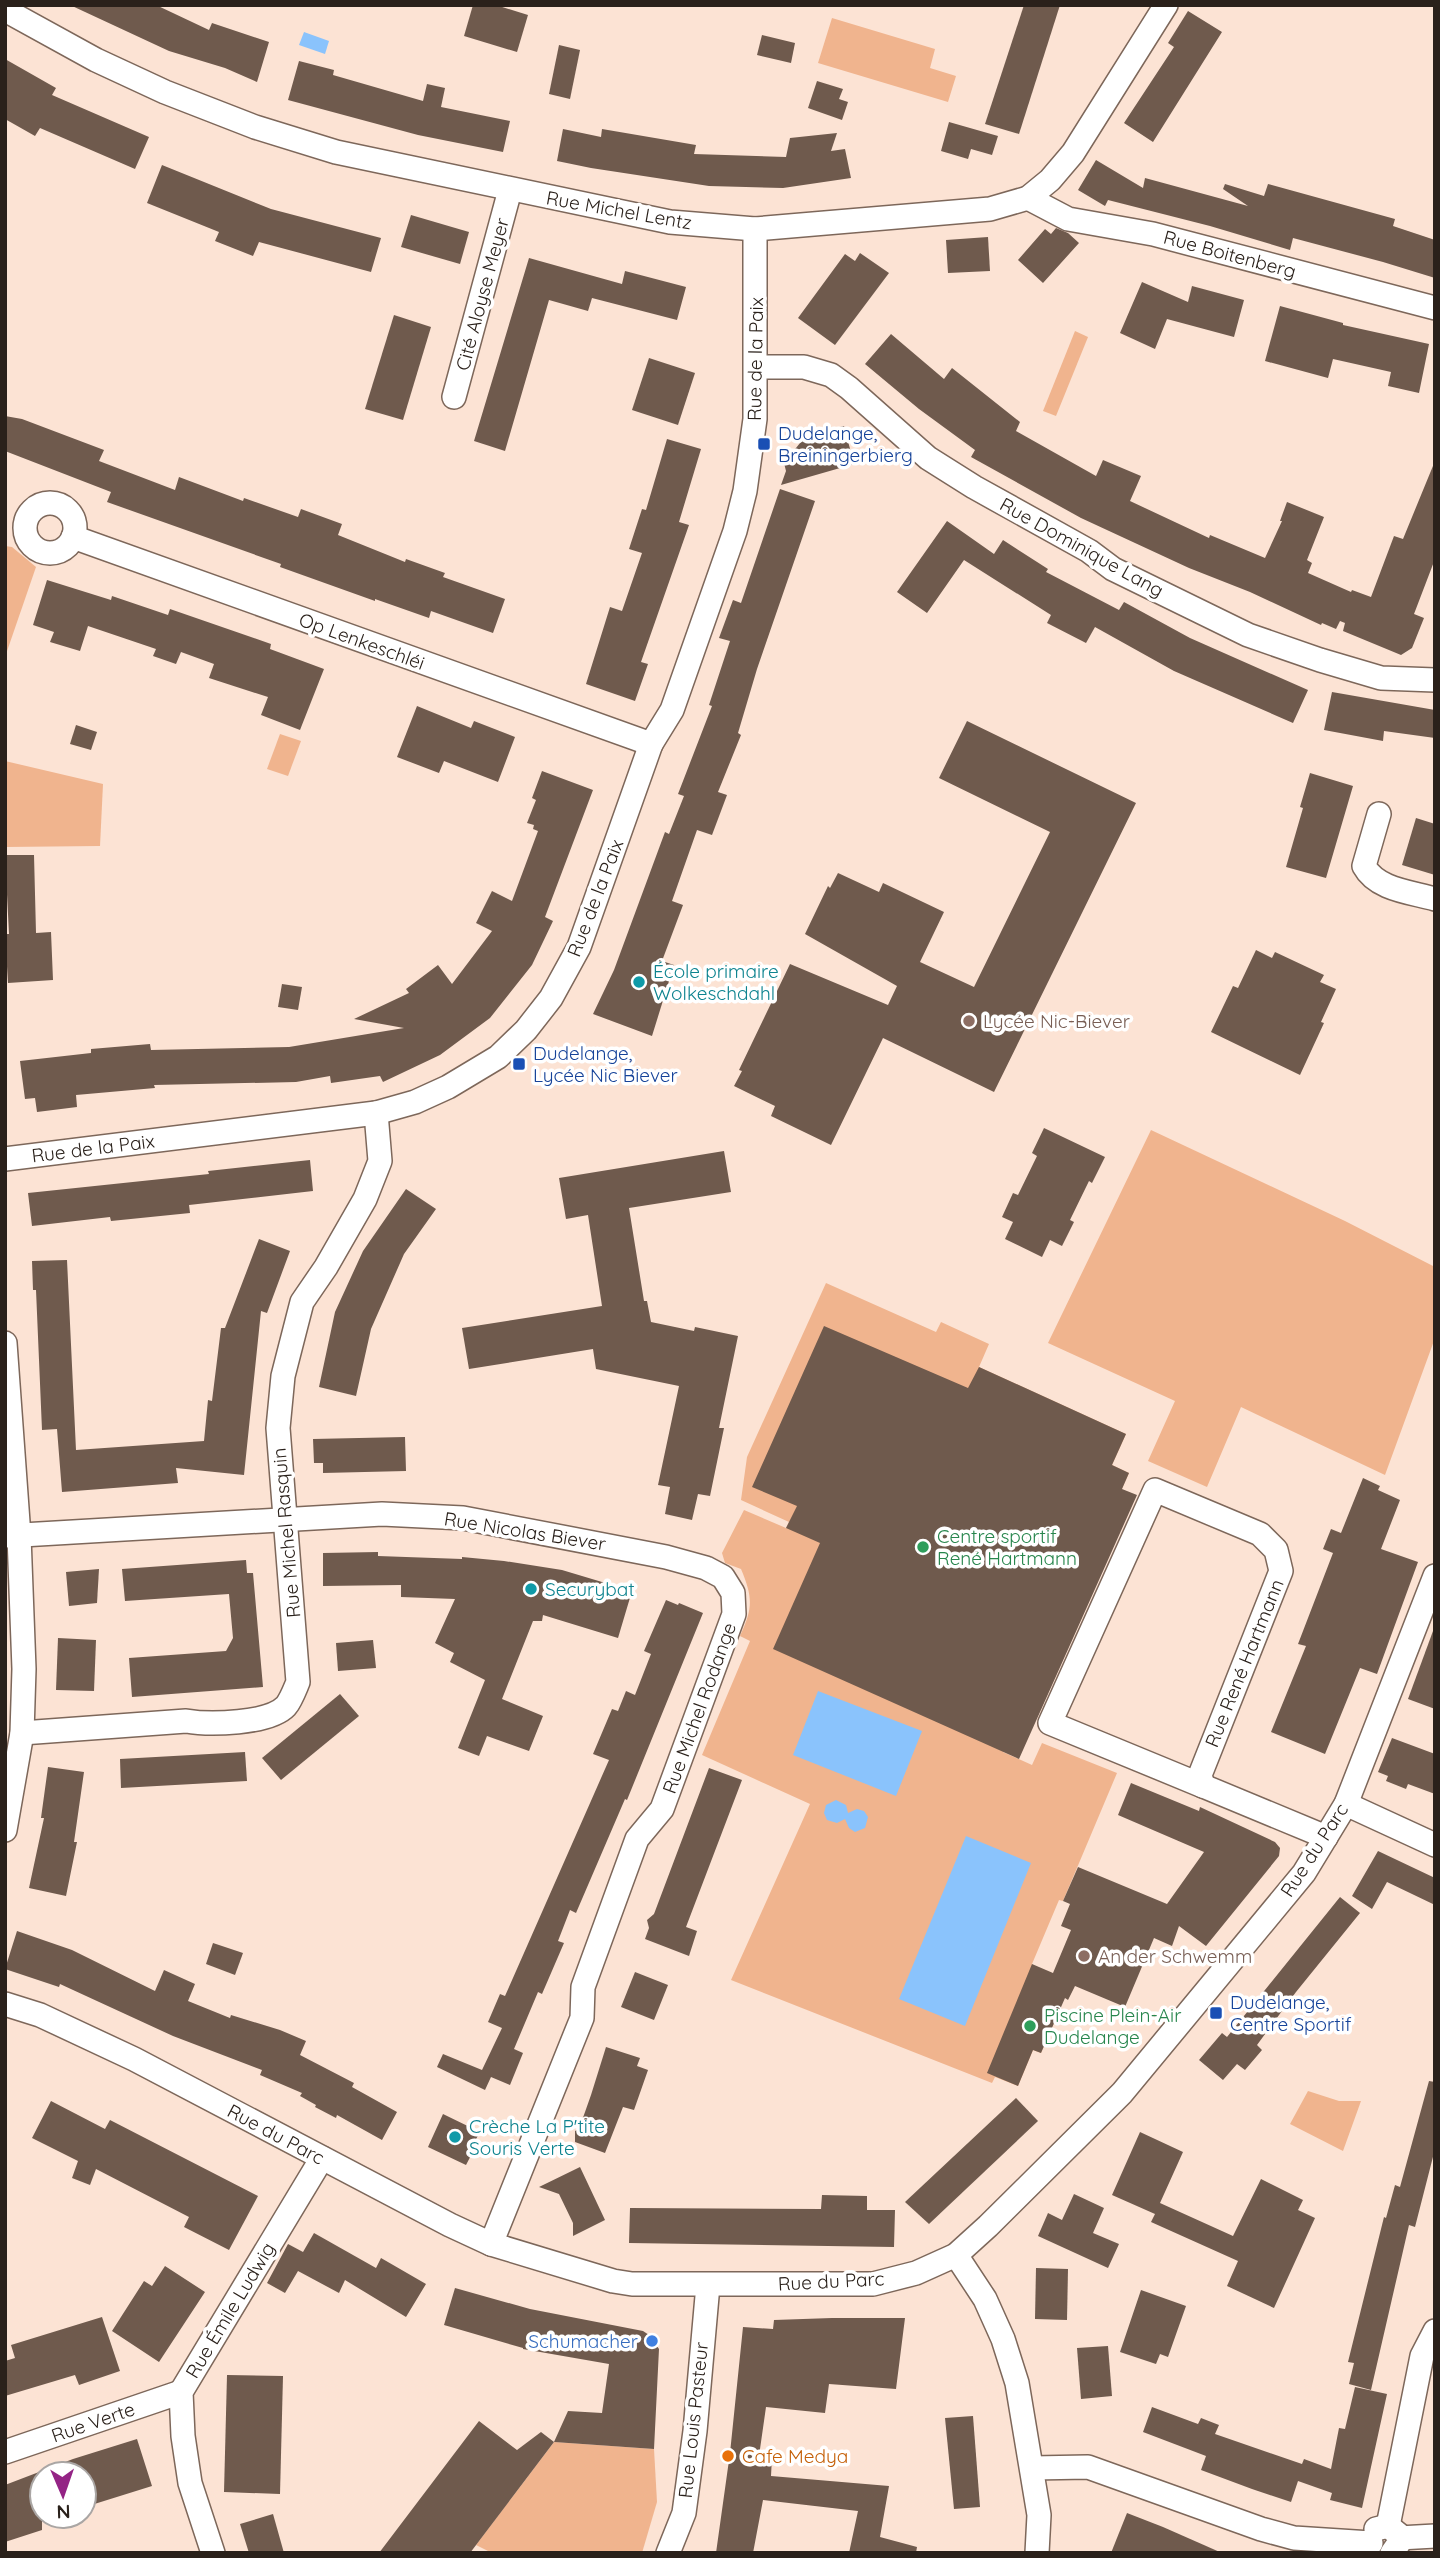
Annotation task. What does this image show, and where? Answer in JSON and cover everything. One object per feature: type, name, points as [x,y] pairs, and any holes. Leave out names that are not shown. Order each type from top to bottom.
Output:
[{"type":"street","name":"Rue Michel Lentz","points":[[5,9],[107,65],[165,92],[255,127],[336,152],[670,222],[755,229],[990,209],[1028,198],[1050,180],[1073,153],[1166,5]]},
{"type":"street","name":"Cité Aloyse Meyer","points":[[454,397],[510,190]]},
{"type":"street","name":"Rue Boitenberg","points":[[1028,198],[1068,219],[1153,234],[1435,308]]},
{"type":"street","name":"Rue de la Paix","points":[[5,1159],[376,1113],[415,1102],[448,1087],[498,1056],[526,1030],[551,998],[579,947],[651,744],[672,710],[735,531],[745,491],[755,419],[755,229]]},
{"type":"street","name":"Rue Dominique Lang","points":[[756,367],[804,367],[831,375],[928,458],[974,487],[1089,551],[1113,569],[1248,635],[1381,678],[1435,680]]},
{"type":"street","points":[[50,503],[58,505],[70,514],[74,522],[73,537],[69,544],[56,552],[40,551],[29,542],[15,521],[34,508],[50,503]]},
{"type":"street","name":"Op Lenkeschléi","points":[[73,537],[651,744]]},
{"type":"street","points":[[1379,814],[1364,866],[1370,876],[1383,884],[1435,900]]},
{"type":"street","name":"Rue Michel Rasquin","points":[[22,1732],[186,1721],[201,1724],[248,1720],[271,1716],[286,1706],[298,1682],[278,1428],[283,1376],[302,1302],[326,1267],[365,1199],[380,1161],[376,1113]]},
{"type":"street","points":[[5,1343],[12,1536],[24,1669],[22,1732],[5,1830]]},
{"type":"street","name":"Rue René Hartmann","points":[[1155,1490],[1260,1534],[1276,1550],[1281,1571],[1200,1775],[1203,1786],[1050,1723],[1155,1490]]},
{"type":"street","name":"Rue Nicolas Biever","points":[[12,1536],[382,1514],[463,1518],[666,1557],[706,1568]]},
{"type":"street","name":"Rue Michel Rodange","points":[[491,2244],[582,2018],[583,1987],[636,1839],[662,1809],[734,1614],[733,1593],[723,1577],[706,1568]]},
{"type":"street","name":"Rue du Parc","points":[[5,2004],[40,2015],[134,2059],[491,2244],[613,2281],[632,2284],[708,2285],[873,2284],[916,2273],[956,2255],[1122,2093],[1304,1873],[1346,1804],[1435,1576]]},
{"type":"street","points":[[1203,1786],[1326,1837]]},
{"type":"street","points":[[1346,1804],[1435,1845]]},
{"type":"street","name":"Rue Émile Ludwig","points":[[213,2553],[190,2483],[183,2436],[181,2392],[322,2158]]},
{"type":"street","points":[[956,2255],[985,2300],[1003,2339],[1017,2383],[1039,2515],[1037,2553]]},
{"type":"street","name":"Rue Louis Pasteur","points":[[667,2553],[684,2513],[695,2431],[708,2285]]},
{"type":"street","points":[[1393,2539],[1422,2356],[1435,2331]]},
{"type":"street","name":"Rue Verte","points":[[5,2452],[181,2392]]},
{"type":"street","points":[[1032,2468],[1088,2467],[1261,2529],[1294,2538],[1374,2548],[1375,2530],[1393,2539],[1435,2536]]},
{"type":"shaded area","points":[[832,18],[935,49],[930,68],[956,76],[948,102],[818,63]]},
{"type":"shaded area","points":[[1075,331],[1088,337],[1056,416],[1043,411]]},
{"type":"shaded area","points":[[5,546],[12,547],[36,567],[5,657]]},
{"type":"shaded area","points":[[280,734],[301,741],[288,776],[267,769]]},
{"type":"shaded area","points":[[5,761],[103,784],[100,846],[5,847]]},
{"type":"shaded area","points":[[1151,1130],[1345,1221],[1435,1267],[1435,1338],[1385,1475],[1241,1407],[1207,1487],[1148,1461],[1175,1401],[1048,1343]]},
{"type":"shaded area","points":[[826,1283],[936,1332],[941,1322],[989,1344],[979,1367],[1126,1434],[1112,1465],[1129,1473],[1003,1752],[1032,1765],[1042,1743],[1117,1773],[1063,1901],[1059,1900],[1032,1964],[1057,2016],[1041,2053],[1033,2050],[1018,2086],[995,2077],[992,2083],[731,1980],[810,1804],[702,1755],[750,1641],[740,1636],[749,1610],[748,1588],[741,1569],[725,1563],[722,1553],[744,1510],[786,1528],[789,1522],[741,1500],[747,1457]]},
{"type":"shaded area","points":[[1308,2091],[1339,2101],[1361,2101],[1343,2151],[1290,2124]]},
{"type":"shaded area","points":[[554,2442],[654,2449],[657,2502],[642,2553],[492,2553],[476,2545]]},
{"type":"water","points":[[304,32],[329,41],[325,54],[299,45]]},
{"type":"water","points":[[818,1691],[922,1731],[896,1796],[793,1755]]},
{"type":"water","points":[[836,1800],[846,1805],[848,1813],[857,1809],[864,1811],[868,1817],[865,1828],[855,1832],[849,1828],[845,1819],[837,1823],[827,1820],[824,1813],[826,1805]]},
{"type":"water","points":[[966,1836],[1031,1863],[965,2026],[899,1999]]},
{"type":"building","points":[[70,5],[156,5],[209,30],[212,23],[269,42],[257,82],[225,68],[169,51]]},
{"type":"building","points":[[473,5],[496,5],[528,15],[517,52],[464,36]]},
{"type":"building","points":[[1024,5],[1060,5],[1019,134],[985,124]]},
{"type":"building","points":[[1188,11],[1222,32],[1153,142],[1124,123],[1174,47],[1168,43]]},
{"type":"building","points":[[762,35],[795,43],[791,63],[757,55]]},
{"type":"building","points":[[559,45],[580,50],[570,99],[549,94]]},
{"type":"building","points":[[5,59],[56,88],[52,95],[149,137],[135,169],[40,128],[35,136],[5,119]]},
{"type":"building","points":[[299,61],[334,70],[333,75],[423,101],[427,84],[445,88],[441,107],[510,121],[503,152],[418,135],[288,100]]},
{"type":"building","points":[[817,81],[843,89],[839,99],[848,102],[842,120],[808,108]]},
{"type":"building","points":[[949,122],[998,136],[992,155],[971,149],[968,159],[941,151]]},
{"type":"building","points":[[563,129],[601,137],[602,129],[696,145],[694,154],[786,157],[790,138],[837,133],[831,151],[845,149],[851,178],[783,188],[709,186],[591,168],[557,161]]},
{"type":"building","points":[[1096,160],[1143,188],[1145,178],[1248,206],[1223,189],[1225,184],[1264,196],[1268,184],[1395,219],[1393,226],[1435,240],[1435,278],[1293,238],[1290,250],[1108,200],[1105,206],[1078,190]]},
{"type":"building","points":[[162,165],[271,209],[381,238],[371,272],[259,242],[253,256],[215,241],[219,232],[147,203]]},
{"type":"building","points":[[411,215],[469,232],[460,264],[401,247]]},
{"type":"building","points":[[1056,228],[1068,233],[1079,243],[1043,283],[1018,260],[1045,229],[1051,234]]},
{"type":"building","points":[[988,237],[990,271],[948,273],[946,240]]},
{"type":"building","points":[[860,253],[889,273],[835,345],[798,318],[845,254],[855,261]]},
{"type":"building","points":[[529,258],[622,284],[625,271],[686,287],[677,320],[592,298],[588,311],[549,300],[505,451],[474,441]]},
{"type":"building","points":[[1142,282],[1188,302],[1192,286],[1244,300],[1234,337],[1167,319],[1155,349],[1120,333]]},
{"type":"building","points":[[1280,306],[1343,325],[1429,344],[1419,393],[1388,386],[1391,372],[1333,359],[1328,378],[1265,361]]},
{"type":"building","points":[[394,315],[431,327],[403,420],[365,409]]},
{"type":"building","points":[[891,334],[944,379],[952,368],[1020,422],[1016,431],[1096,476],[1103,460],[1141,476],[1130,501],[1209,538],[1210,535],[1265,558],[1282,521],[1287,502],[1324,517],[1307,560],[1312,563],[1308,573],[1351,592],[1352,590],[1371,597],[1394,536],[1403,539],[1435,461],[1435,559],[1414,614],[1424,618],[1412,648],[1401,655],[1343,631],[1345,623],[1340,621],[1336,629],[1322,623],[1321,625],[1250,592],[1189,568],[1081,518],[971,457],[975,450],[919,409],[865,364]]},
{"type":"building","points":[[649,358],[695,373],[678,425],[632,410]]},
{"type":"building","points":[[5,416],[22,419],[104,450],[99,461],[175,490],[179,477],[243,501],[244,498],[298,517],[301,509],[342,524],[338,535],[405,562],[406,559],[445,573],[443,577],[505,599],[493,633],[431,611],[429,618],[375,601],[280,567],[281,564],[107,502],[111,492],[5,451]]},
{"type":"building","points":[[844,426],[854,464],[781,485],[786,471],[784,463],[804,438]]},
{"type":"building","points":[[667,439],[701,449],[679,522],[689,525],[641,662],[648,664],[635,701],[586,684],[610,607],[622,611],[642,553],[629,549],[642,509],[646,510]]},
{"type":"building","points":[[780,489],[815,501],[757,669],[738,733],[741,735],[718,792],[727,795],[712,835],[697,830],[672,901],[683,905],[662,961],[674,965],[652,1036],[593,1014],[614,970],[665,832],[669,834],[684,796],[678,794],[712,706],[709,705],[730,641],[719,638],[733,600],[741,603]]},
{"type":"building","points":[[947,521],[994,554],[1003,540],[1048,569],[1046,572],[1119,610],[1124,602],[1190,638],[1308,690],[1293,723],[1174,671],[1095,627],[1086,643],[1047,623],[1051,615],[964,560],[927,613],[897,592]]},
{"type":"building","points":[[47,580],[111,600],[112,596],[168,615],[170,609],[271,644],[270,649],[324,669],[300,730],[261,715],[268,697],[209,678],[214,664],[181,652],[176,664],[153,656],[156,649],[88,626],[80,651],[50,642],[54,632],[33,625]]},
{"type":"building","points":[[1332,692],[1435,710],[1435,738],[1384,731],[1383,741],[1324,730]]},
{"type":"building","points":[[417,706],[471,728],[474,721],[515,737],[498,782],[444,761],[439,773],[397,757]]},
{"type":"building","points":[[967,721],[1136,803],[994,1092],[883,1038],[831,1145],[771,1116],[775,1106],[734,1086],[742,1071],[739,1070],[790,964],[888,1005],[897,986],[805,934],[828,886],[830,888],[838,873],[879,892],[883,883],[944,912],[920,962],[974,987],[1050,832],[939,778]]},
{"type":"building","points":[[76,725],[97,732],[91,750],[70,744]]},
{"type":"building","points":[[542,771],[593,790],[545,917],[553,921],[532,965],[490,1018],[440,1055],[383,1082],[380,1076],[331,1083],[330,1076],[296,1082],[154,1085],[155,1088],[76,1095],[77,1107],[37,1112],[35,1098],[25,1099],[20,1061],[91,1053],[91,1049],[150,1044],[151,1050],[289,1047],[404,1028],[354,1019],[409,993],[406,989],[438,965],[452,984],[492,931],[476,923],[492,891],[512,901],[538,831],[533,829],[534,825],[527,823],[536,800],[532,798]]},
{"type":"building","points":[[1310,773],[1353,786],[1326,878],[1286,867]]},
{"type":"building","points":[[1416,818],[1435,824],[1435,875],[1402,865]]},
{"type":"building","points":[[5,855],[34,855],[36,933],[51,932],[53,980],[8,983],[5,934],[9,934]]},
{"type":"building","points":[[1256,950],[1272,958],[1275,952],[1324,975],[1320,982],[1336,989],[1300,1075],[1211,1032],[1233,986],[1238,988]]},
{"type":"building","points":[[282,984],[302,987],[298,1010],[278,1007]]},
{"type":"building","points":[[1044,1128],[1105,1157],[1092,1183],[1089,1181],[1070,1220],[1074,1222],[1062,1246],[1050,1240],[1042,1257],[1005,1239],[1013,1222],[1002,1217],[1013,1193],[1018,1195],[1037,1156],[1032,1153]]},
{"type":"building","points":[[724,1151],[731,1192],[629,1208],[644,1301],[647,1301],[651,1322],[738,1336],[719,1428],[724,1428],[710,1496],[698,1494],[692,1520],[665,1514],[670,1487],[658,1485],[679,1386],[596,1369],[593,1349],[469,1369],[462,1328],[602,1306],[588,1215],[566,1219],[559,1178]]},
{"type":"building","points":[[310,1160],[313,1191],[189,1205],[190,1213],[111,1221],[110,1217],[32,1226],[28,1193],[209,1174],[208,1171]]},
{"type":"building","points":[[406,1189],[436,1209],[404,1254],[371,1329],[356,1396],[319,1387],[335,1312],[363,1251]]},
{"type":"building","points":[[259,1239],[290,1251],[267,1313],[261,1311],[244,1475],[176,1468],[178,1483],[62,1492],[57,1429],[42,1430],[36,1290],[33,1290],[32,1261],[67,1260],[76,1450],[204,1441],[208,1400],[212,1401],[221,1328],[225,1328]]},
{"type":"building","points":[[824,1326],[968,1388],[979,1367],[1126,1434],[1112,1465],[1129,1473],[1122,1489],[1137,1495],[1019,1759],[773,1649],[820,1543],[786,1528],[797,1506],[752,1487]]},
{"type":"building","points":[[405,1437],[406,1471],[323,1473],[323,1463],[314,1463],[313,1439]]},
{"type":"building","points":[[1363,1478],[1380,1486],[1378,1490],[1400,1500],[1381,1549],[1418,1562],[1377,1674],[1360,1668],[1325,1754],[1271,1732],[1306,1646],[1298,1644],[1333,1553],[1323,1549],[1331,1529],[1341,1533]]},
{"type":"building","points":[[378,1552],[378,1556],[462,1557],[504,1561],[562,1570],[632,1591],[618,1638],[543,1615],[542,1621],[533,1621],[502,1699],[543,1716],[529,1751],[487,1736],[479,1756],[458,1748],[485,1680],[450,1662],[454,1653],[435,1643],[455,1599],[401,1597],[401,1585],[323,1586],[323,1553]]},
{"type":"building","points":[[246,1560],[247,1573],[253,1573],[263,1687],[132,1697],[129,1658],[226,1651],[233,1638],[229,1594],[125,1601],[122,1569]]},
{"type":"building","points":[[99,1569],[97,1603],[69,1606],[66,1572]]},
{"type":"building","points":[[666,1600],[703,1613],[627,1800],[625,1799],[576,1913],[570,1910],[558,1941],[564,1943],[542,1994],[538,1992],[514,2049],[523,2053],[510,2085],[491,2077],[485,2090],[437,2067],[443,2054],[482,2070],[502,2028],[488,2022],[500,1994],[505,1996],[609,1760],[593,1754],[612,1709],[618,1711],[626,1691],[635,1695],[651,1654],[644,1651]]},
{"type":"building","points":[[1433,1631],[1435,1632],[1435,1709],[1408,1699]]},
{"type":"building","points":[[58,1638],[96,1640],[94,1691],[56,1690]]},
{"type":"building","points":[[373,1640],[376,1668],[338,1671],[336,1643]]},
{"type":"building","points":[[340,1694],[359,1716],[281,1780],[262,1758]]},
{"type":"building","points":[[1392,1738],[1435,1754],[1435,1794],[1408,1784],[1406,1789],[1386,1781],[1388,1776],[1378,1772]]},
{"type":"building","points":[[245,1752],[247,1781],[121,1788],[120,1759]]},
{"type":"building","points":[[48,1767],[84,1772],[74,1842],[77,1842],[66,1896],[29,1888],[44,1818],[41,1818]]},
{"type":"building","points":[[709,1768],[742,1780],[686,1927],[697,1931],[689,1956],[645,1939],[649,1928],[647,1920],[654,1914]]},
{"type":"building","points":[[1131,1783],[1199,1811],[1200,1807],[1275,1842],[1280,1848],[1279,1856],[1206,1946],[1179,1926],[1172,1946],[1154,1938],[1125,2007],[1075,1986],[1068,2000],[1065,1998],[1041,2053],[1033,2050],[1018,2086],[987,2073],[1032,1964],[1053,1973],[1071,1930],[1061,1926],[1070,1904],[1063,1901],[1078,1867],[1167,1904],[1204,1852],[1118,1815]]},
{"type":"building","points":[[1378,1851],[1435,1878],[1435,1905],[1387,1882],[1372,1909],[1352,1896]]},
{"type":"building","points":[[1340,1897],[1360,1913],[1257,2045],[1262,2050],[1245,2070],[1237,2064],[1223,2080],[1199,2060],[1222,2033],[1227,2037]]},
{"type":"building","points":[[17,1931],[72,1950],[155,1991],[164,1970],[195,1984],[188,2001],[230,2018],[231,2015],[306,2041],[300,2055],[354,2083],[352,2087],[397,2112],[382,2140],[337,2115],[336,2118],[315,2107],[316,2105],[300,2096],[302,2093],[260,2075],[262,2070],[173,2036],[60,1984],[59,1987],[5,1969]]},
{"type":"building","points":[[213,1943],[243,1953],[235,1975],[206,1964]]},
{"type":"building","points":[[635,1972],[668,1985],[654,2020],[621,2007]]},
{"type":"building","points":[[606,2047],[640,2058],[637,2066],[648,2070],[634,2110],[623,2107],[605,2153],[575,2142],[575,2131],[579,2129]]},
{"type":"building","points":[[1429,2081],[1435,2082],[1435,2149],[1415,2227],[1409,2225],[1371,2390],[1349,2384],[1354,2363],[1348,2362],[1384,2217],[1386,2218],[1395,2185],[1400,2187]]},
{"type":"building","points":[[1016,2098],[1038,2121],[929,2224],[905,2202]]},
{"type":"building","points":[[51,2101],[105,2129],[110,2120],[258,2196],[229,2250],[184,2227],[189,2217],[96,2169],[90,2185],[72,2178],[78,2161],[32,2138]]},
{"type":"building","name":"Crèche La P'tite Souris Verte","points":[[443,2114],[480,2132],[466,2165],[428,2147]]},
{"type":"building","points":[[1140,2132],[1183,2152],[1160,2203],[1233,2236],[1261,2179],[1303,2200],[1298,2210],[1315,2218],[1274,2308],[1227,2286],[1238,2261],[1151,2222],[1155,2214],[1112,2195]]},
{"type":"building","points":[[580,2167],[605,2220],[573,2236],[573,2223],[559,2194],[539,2187]]},
{"type":"building","points":[[1074,2194],[1104,2208],[1093,2233],[1119,2244],[1108,2268],[1038,2236],[1048,2213],[1062,2220]]},
{"type":"building","points":[[822,2195],[867,2196],[867,2210],[895,2210],[894,2247],[629,2243],[630,2208],[821,2209]]},
{"type":"building","points":[[314,2233],[376,2268],[381,2258],[426,2284],[406,2317],[345,2280],[339,2293],[298,2271],[285,2293],[267,2283],[288,2244],[303,2252]]},
{"type":"building","points":[[165,2266],[205,2292],[159,2362],[112,2331],[144,2281],[152,2286]]},
{"type":"building","points":[[1036,2268],[1068,2269],[1067,2320],[1035,2319]]},
{"type":"building","points":[[455,2288],[530,2309],[643,2331],[649,2335],[659,2349],[654,2449],[554,2442],[568,2411],[602,2413],[609,2364],[523,2349],[444,2325]]},
{"type":"building","points":[[1141,2290],[1186,2306],[1168,2357],[1160,2354],[1156,2364],[1120,2352]]},
{"type":"building","points":[[102,2317],[120,2371],[79,2385],[75,2375],[5,2396],[5,2361],[15,2358],[11,2345]]},
{"type":"building","points":[[905,2318],[896,2389],[829,2384],[825,2413],[766,2407],[759,2456],[772,2457],[771,2476],[889,2486],[880,2537],[917,2547],[916,2553],[849,2553],[858,2511],[763,2500],[753,2553],[716,2553],[743,2327],[773,2329],[774,2320]]},
{"type":"building","points":[[1108,2346],[1112,2396],[1081,2399],[1077,2348]]},
{"type":"building","points":[[227,2375],[283,2376],[280,2494],[224,2492]]},
{"type":"building","points":[[1355,2387],[1387,2394],[1362,2508],[1330,2500],[1332,2493],[1298,2481],[1291,2502],[1252,2489],[1201,2470],[1206,2456],[1143,2432],[1152,2407],[1198,2424],[1201,2418],[1219,2425],[1215,2434],[1302,2464],[1304,2459],[1331,2469],[1339,2428],[1345,2429]]},
{"type":"building","points":[[973,2416],[980,2507],[954,2509],[945,2418]]},
{"type":"building","points":[[479,2421],[517,2450],[541,2432],[554,2442],[470,2553],[379,2553]]},
{"type":"building","points":[[137,2439],[152,2486],[98,2503],[98,2460],[70,2460]]},
{"type":"building","points":[[28,2476],[28,2530],[42,2530],[5,2542],[5,2485]]},
{"type":"building","points":[[1127,2513],[1163,2527],[1222,2553],[1111,2553]]},
{"type":"building","points":[[273,2514],[284,2553],[249,2553],[240,2524]]},
{"type":"place","name":"Dudelange, Breiningerbierg","points":[[764,444]]},
{"type":"place","name":"École primaire Wolkeschdahl","points":[[639,982]]},
{"type":"place","name":"Lycée Nic-Biever","points":[[969,1021]]},
{"type":"place","name":"Dudelange, Lycée Nic Biever","points":[[519,1064]]},
{"type":"place","name":"Centre sportif René Hartmann","points":[[923,1547]]},
{"type":"place","name":"Securybat","points":[[531,1589]]},
{"type":"place","name":"An der Schwemm","points":[[1084,1956]]},
{"type":"place","name":"Dudelange, Centre Sportif","points":[[1216,2013]]},
{"type":"place","name":"Piscine Plein-Air Dudelange","points":[[1030,2026]]},
{"type":"place","name":"Crèche La P'tite Souris Verte","points":[[455,2137]]},
{"type":"place","name":"Schumacher","points":[[652,2341]]},
{"type":"place","name":"Cafe Medya","points":[[728,2456]]}]
